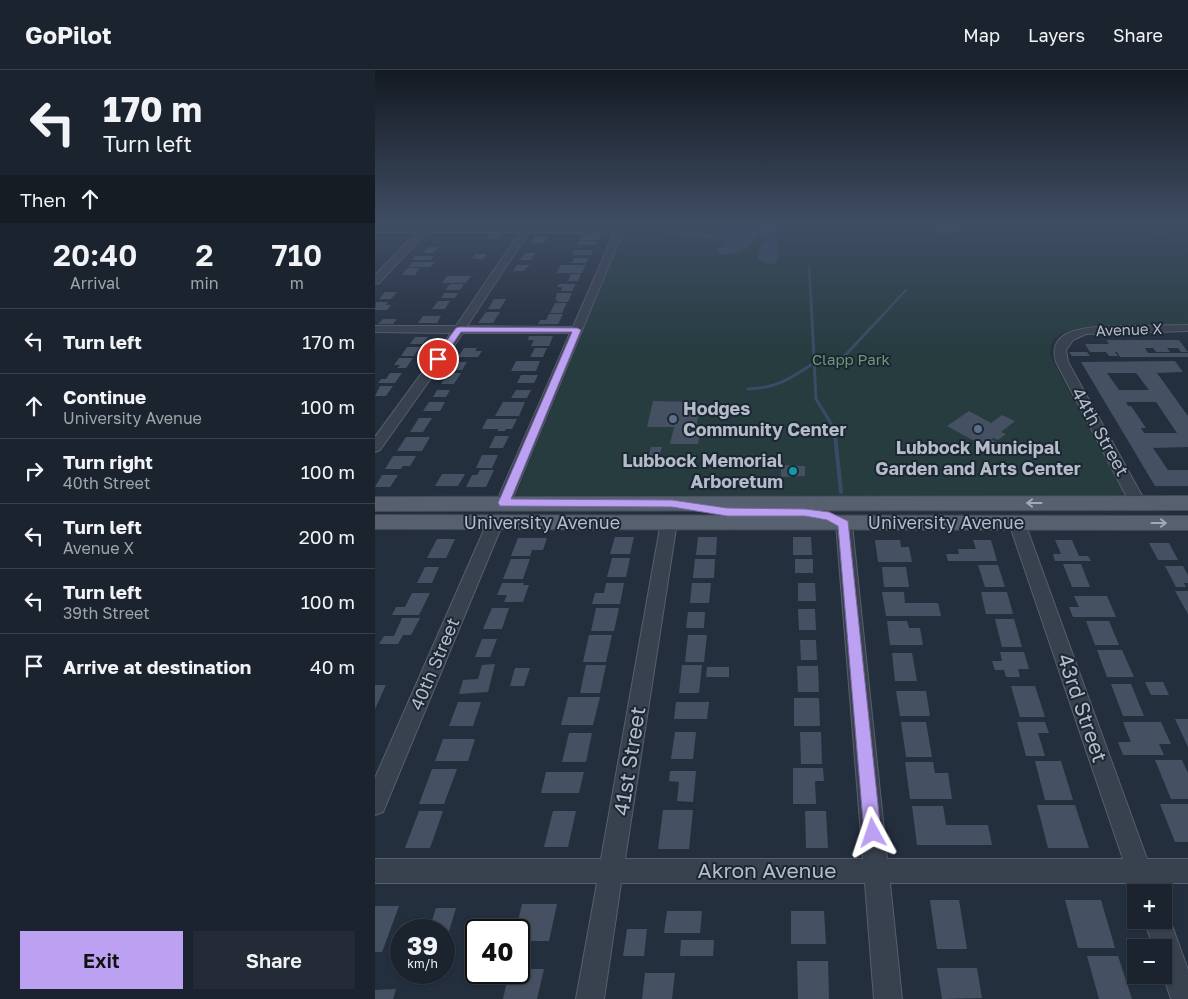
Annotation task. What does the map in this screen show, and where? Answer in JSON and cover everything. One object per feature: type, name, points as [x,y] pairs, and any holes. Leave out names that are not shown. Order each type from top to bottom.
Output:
[{"type":"main road","name":"University Avenue","points":[[375,504],[503,503]]},
{"type":"main road","points":[[375,516],[397,513],[471,513],[489,510],[503,503],[510,509],[529,513],[667,516]]},
{"type":"main road","points":[[1017,523],[1045,517],[1127,513],[1135,510],[1138,503]]},
{"type":"main road","name":"University Avenue","points":[[375,522],[495,523],[1010,504],[1188,503]]},
{"type":"main road","points":[[844,524],[855,516],[875,512],[944,512],[1010,504]]},
{"type":"main road","name":"University Avenue","points":[[667,516],[844,524],[1188,523]]},
{"type":"street","points":[[375,282],[389,267]]},
{"type":"street","points":[[375,447],[502,267]]},
{"type":"street","points":[[503,503],[604,267]]},
{"type":"street","points":[[375,329],[577,330]]},
{"type":"street","name":"Avenue X","points":[[1061,362],[1059,354],[1063,342],[1077,333],[1095,330],[1185,332]]},
{"type":"street","name":"44th Street","points":[[1061,362],[1138,503]]},
{"type":"street","name":"41st Street","points":[[590,999],[667,516]]},
{"type":"street","name":"40th Street","points":[[375,804],[495,523]]},
{"type":"street","name":"43rd Street","points":[[1017,523],[1143,882]]},
{"type":"street","points":[[844,524],[888,999]]},
{"type":"street","name":"Akron Avenue","points":[[375,871],[876,871],[1143,882],[1188,871]]},
{"type":"street","points":[[1160,929],[1185,999]]},
{"type":"green space","name":"Clapp Park","points":[[609,267],[1188,267],[1188,325],[1094,326],[1078,328],[1065,332],[1055,338],[1050,348],[1053,361],[1123,491],[1120,495],[516,495]]},
{"type":"building","points":[[515,267],[527,267],[523,271],[513,271]]},
{"type":"building","points":[[560,267],[585,267],[582,273],[556,273]]},
{"type":"building","points":[[407,268],[420,268],[415,275],[402,275]]},
{"type":"building","points":[[571,274],[581,274],[578,281],[568,281]]},
{"type":"building","points":[[447,276],[471,276],[466,283],[442,283]]},
{"type":"building","points":[[450,284],[464,284],[460,290],[445,290]]},
{"type":"building","points":[[559,284],[576,284],[572,291],[561,291],[563,287],[557,287]]},
{"type":"building","points":[[385,292],[397,292],[391,299],[379,299]]},
{"type":"building","points":[[444,293],[458,293],[455,298],[441,298]]},
{"type":"building","points":[[557,293],[572,293],[568,302],[557,302],[558,300],[555,300]]},
{"type":"building","points":[[494,299],[506,299],[500,309],[488,309]]},
{"type":"building","points":[[438,301],[450,301],[445,309],[432,309]]},
{"type":"building","points":[[376,302],[388,302],[386,305],[391,305],[387,310],[375,310]]},
{"type":"building","points":[[555,303],[567,303],[562,313],[550,313]]},
{"type":"building","points":[[486,312],[500,312],[493,323],[478,323]]},
{"type":"building","points":[[549,314],[563,314],[558,324],[538,324],[540,320],[546,320]]},
{"type":"building","points":[[423,316],[441,316],[437,323],[418,323]]},
{"type":"building","points":[[383,319],[397,319],[393,324],[378,324]]},
{"type":"building","points":[[529,336],[553,336],[549,346],[531,346],[534,340],[528,340]]},
{"type":"building","points":[[415,337],[428,337],[422,344],[410,344]]},
{"type":"building","points":[[1106,340],[1179,340],[1188,352],[1181,352],[1178,348],[1167,348],[1170,352],[1156,352],[1153,348],[1145,348],[1148,353],[1188,353],[1188,357],[1120,357],[1117,352],[1115,352],[1118,356],[1109,356],[1106,352],[1090,352],[1085,344],[1109,344]]},
{"type":"building","points":[[407,347],[420,347],[414,356],[401,356]]},
{"type":"building","points":[[464,348],[477,348],[475,351],[482,351],[478,357],[458,357]]},
{"type":"building","points":[[535,348],[547,348],[543,357],[530,357]]},
{"type":"building","points":[[1069,352],[1087,352],[1090,356],[1072,356]]},
{"type":"building","points":[[399,358],[413,358],[406,368],[397,368],[400,365],[394,365]]},
{"type":"building","points":[[516,361],[540,361],[536,371],[511,371]]},
{"type":"building","points":[[1175,361],[1183,372],[1157,373],[1188,416],[1188,447],[1153,448],[1168,470],[1188,470],[1188,486],[1155,486],[1081,362]],"holes":[[[1107,373],[1136,373],[1149,390],[1119,390]],[[1126,402],[1156,402],[1177,433],[1144,433],[1141,428],[1146,428],[1131,406],[1128,406]]]},
{"type":"building","points":[[455,362],[467,362],[462,370],[450,370]]},
{"type":"building","points":[[390,373],[402,373],[395,383],[378,383],[381,379],[386,379]]},
{"type":"building","points":[[448,373],[461,373],[454,384],[441,384]]},
{"type":"building","points":[[521,375],[538,375],[534,383],[517,383]]},
{"type":"building","points":[[380,386],[393,386],[386,396],[375,396]]},
{"type":"building","points":[[437,390],[450,390],[446,397],[433,397]]},
{"type":"building","points":[[516,390],[531,390],[527,398],[511,398]]},
{"type":"building","name":"Hodges Community Center","points":[[653,401],[694,402],[692,411],[699,411],[696,428],[701,428],[698,444],[670,444],[674,427],[647,427]]},
{"type":"building","points":[[429,402],[445,402],[440,411],[423,411]]},
{"type":"building","points":[[503,402],[525,402],[519,416],[495,416]]},
{"type":"building","name":"Lubbock Municipal Garden and Arts Center","points":[[969,411],[991,423],[1002,415],[1015,421],[1001,432],[1006,434],[998,440],[991,439],[999,444],[991,450],[947,426]]},
{"type":"building","points":[[419,418],[432,418],[423,432],[410,432]]},
{"type":"building","points":[[487,419],[517,419],[512,429],[497,431],[499,429],[482,429]]},
{"type":"building","points":[[495,436],[509,436],[503,448],[489,448]]},
{"type":"building","points":[[406,437],[430,437],[422,451],[397,451]]},
{"type":"building","points":[[651,447],[662,447],[659,458],[656,461],[650,461],[651,458],[648,458]]},
{"type":"building","points":[[482,455],[498,455],[492,468],[476,468]]},
{"type":"building","points":[[393,456],[416,456],[410,466],[403,466],[401,469],[385,469]]},
{"type":"building","name":"Lubbock Memorial Arboretum","points":[[781,465],[805,466],[805,476],[781,477]]},
{"type":"building","points":[[480,470],[494,470],[486,487],[466,487],[472,475],[477,475]]},
{"type":"building","points":[[442,474],[465,474],[458,486],[435,486]]},
{"type":"building","points":[[382,475],[398,475],[390,487],[375,487]]},
{"type":"building","points":[[615,537],[634,537],[630,554],[610,554]]},
{"type":"building","points":[[698,537],[717,537],[716,555],[696,555]]},
{"type":"building","points":[[793,537],[811,537],[812,555],[793,555]]},
{"type":"building","points":[[518,538],[547,538],[543,550],[532,550],[530,556],[511,556]]},
{"type":"building","points":[[437,539],[455,539],[446,558],[427,558]]},
{"type":"building","points":[[875,540],[900,540],[901,547],[909,547],[912,562],[878,562]]},
{"type":"building","points":[[973,540],[991,540],[997,561],[948,561],[946,554],[959,554],[958,549],[976,549]]},
{"type":"building","points":[[1055,540],[1072,540],[1079,556],[1088,556],[1091,561],[1055,561],[1053,554],[1061,554]]},
{"type":"building","points":[[1149,543],[1169,543],[1178,560],[1158,560]]},
{"type":"building","points":[[612,558],[630,558],[626,577],[607,577]]},
{"type":"building","points":[[511,559],[530,559],[523,579],[503,579]]},
{"type":"building","points":[[695,559],[715,559],[714,578],[693,578]]},
{"type":"building","points":[[795,559],[813,559],[813,573],[795,573]]},
{"type":"building","points":[[1063,564],[1081,564],[1090,587],[1072,587]]},
{"type":"building","points":[[978,565],[998,565],[1005,587],[985,587]]},
{"type":"building","points":[[1165,566],[1183,566],[1188,575],[1188,583],[1184,583],[1186,587],[1176,587]]},
{"type":"building","points":[[425,567],[439,567],[432,583],[417,583]]},
{"type":"building","points":[[882,567],[906,567],[909,587],[884,587]]},
{"type":"building","points":[[502,583],[524,583],[523,585],[529,585],[523,602],[504,602],[507,595],[497,595]]},
{"type":"building","points":[[606,583],[624,583],[620,604],[592,604],[595,593],[604,593]]},
{"type":"building","points":[[692,583],[711,583],[709,603],[690,603]]},
{"type":"building","points":[[798,583],[815,583],[816,601],[798,601]]},
{"type":"building","points":[[1175,591],[1188,591],[1188,614]]},
{"type":"building","points":[[882,592],[904,592],[905,603],[938,603],[941,616],[886,616]]},
{"type":"building","points":[[981,592],[1007,592],[1013,614],[986,614]]},
{"type":"building","points":[[412,593],[430,593],[419,615],[392,615],[396,607],[405,607]]},
{"type":"building","points":[[1074,596],[1107,596],[1116,617],[1073,617],[1069,607],[1079,607]]},
{"type":"building","points":[[492,608],[509,608],[502,629],[483,629]]},
{"type":"building","points":[[596,608],[619,608],[614,631],[591,631]]},
{"type":"building","points":[[798,609],[815,609],[816,630],[799,630]]},
{"type":"building","points":[[688,612],[705,612],[704,628],[686,628]]},
{"type":"building","points":[[402,618],[420,618],[411,635],[403,635],[398,644],[379,644],[384,636],[394,636]]},
{"type":"building","points":[[995,619],[1014,619],[1022,647],[1002,647]]},
{"type":"building","points":[[887,621],[907,621],[909,628],[920,628],[923,645],[890,645]]},
{"type":"building","points":[[1086,621],[1109,621],[1119,645],[1095,645]]},
{"type":"building","points":[[589,635],[612,635],[606,662],[583,662]]},
{"type":"building","points":[[688,635],[707,635],[704,662],[685,662]]},
{"type":"building","points":[[482,639],[497,639],[490,657],[475,657]]},
{"type":"building","points":[[800,640],[816,640],[817,660],[801,660]]},
{"type":"building","points":[[1097,650],[1122,650],[1134,677],[1107,677]]},
{"type":"building","points":[[1000,652],[1024,652],[1029,669],[1018,669],[1020,677],[1006,677],[1004,670],[995,670],[992,661],[1002,661]]},
{"type":"building","points":[[892,653],[912,653],[917,681],[895,681]]},
{"type":"building","points":[[495,664],[488,692],[459,694],[463,680],[478,679],[482,665]]},
{"type":"building","points":[[586,665],[606,665],[600,693],[580,693]]},
{"type":"building","points":[[682,665],[702,665],[699,693],[679,693]]},
{"type":"building","points":[[797,666],[818,666],[819,692],[798,692]]},
{"type":"building","points":[[707,667],[729,667],[729,677],[706,677]]},
{"type":"building","points":[[515,668],[530,668],[524,686],[510,686]]},
{"type":"building","points":[[1145,682],[1163,682],[1169,695],[1151,695]]},
{"type":"building","points":[[1111,684],[1131,684],[1144,716],[1123,716]]},
{"type":"building","points":[[375,685],[386,685],[375,709]]},
{"type":"building","points":[[1011,686],[1035,686],[1045,717],[1020,717]]},
{"type":"building","points":[[896,691],[926,691],[930,716],[900,716]]},
{"type":"building","points":[[568,697],[600,697],[593,725],[561,725]]},
{"type":"building","points":[[794,698],[819,698],[820,726],[794,726]]},
{"type":"building","points":[[458,702],[481,702],[473,726],[449,726]]},
{"type":"building","points":[[676,702],[709,702],[707,719],[674,719]]},
{"type":"building","points":[[1175,719],[1188,719],[1188,747]]},
{"type":"building","points":[[901,722],[926,722],[932,757],[906,757]]},
{"type":"building","points":[[1017,722],[1045,722],[1049,733],[1038,733],[1045,756],[1026,756]]},
{"type":"building","points":[[1123,722],[1161,722],[1171,744],[1159,744],[1164,755],[1123,755],[1118,742],[1131,742]]},
{"type":"building","points":[[675,732],[696,732],[693,759],[671,759]]},
{"type":"building","points":[[800,732],[821,732],[822,764],[801,764]]},
{"type":"building","points":[[569,733],[592,733],[586,762],[562,762]]},
{"type":"building","points":[[443,739],[475,739],[468,761],[435,761]]},
{"type":"building","points":[[1155,760],[1182,760],[1188,773],[1188,799],[1171,799]]},
{"type":"building","points":[[1035,761],[1061,761],[1073,800],[1045,800]]},
{"type":"building","points":[[905,762],[933,762],[935,773],[948,773],[952,799],[910,799]]},
{"type":"building","points":[[793,768],[823,768],[824,781],[815,781],[816,804],[793,804]]},
{"type":"building","points":[[432,769],[457,769],[444,804],[419,804]]},
{"type":"building","points":[[670,771],[696,771],[693,802],[677,801],[679,782],[669,781]]},
{"type":"building","points":[[546,772],[584,772],[579,793],[541,793]]},
{"type":"building","points":[[1160,804],[1188,804],[1188,842],[1175,842]]},
{"type":"building","points":[[1037,805],[1075,805],[1089,848],[1048,848]]},
{"type":"building","points":[[912,806],[943,806],[946,825],[988,825],[992,845],[917,845]]},
{"type":"building","points":[[663,810],[693,810],[689,849],[658,849]]},
{"type":"building","points":[[419,811],[443,811],[430,848],[405,848]]},
{"type":"building","points":[[553,811],[576,811],[568,847],[544,847]]},
{"type":"building","points":[[805,811],[826,811],[828,848],[806,848]]},
{"type":"building","points":[[930,900],[959,900],[967,949],[937,949]]},
{"type":"building","points":[[1065,900],[1101,900],[1115,948],[1078,948]]},
{"type":"building","points":[[522,904],[557,904],[549,941],[530,941],[530,919],[519,919]]},
{"type":"building","points":[[375,906],[399,906],[394,919],[390,919],[390,930],[382,952],[375,952]]},
{"type":"building","points":[[436,908],[456,908],[453,919],[432,919]]},
{"type":"building","points":[[667,911],[702,911],[700,933],[664,933]]},
{"type":"building","points":[[791,911],[824,911],[826,944],[791,944]]},
{"type":"building","points":[[627,929],[647,929],[644,956],[623,956]]},
{"type":"building","points":[[681,940],[714,940],[713,956],[680,956]]},
{"type":"building","points":[[1087,956],[1118,956],[1132,999],[1099,999]]},
{"type":"building","points":[[797,961],[828,961],[829,999],[798,999]]},
{"type":"building","points":[[937,968],[977,968],[982,998],[942,999]]},
{"type":"building","points":[[530,969],[544,969],[537,999],[503,999],[506,984],[530,984]]},
{"type":"building","points":[[645,973],[675,973],[672,999],[642,999]]},
{"type":"building","points":[[396,989],[393,999],[375,999],[375,990]]},
{"type":"waterway","points":[[809,267],[812,319]]},
{"type":"waterway","points":[[879,319],[906,290]]},
{"type":"waterway","points":[[812,318],[816,399],[832,425],[835,437]]},
{"type":"waterway","points":[[837,364],[880,318]]},
{"type":"waterway","points":[[748,389],[767,387],[783,382],[814,363]]},
{"type":"waterway","points":[[835,435],[841,492]]},
{"type":"place","name":"Hodges Community Center","points":[[673,419]]},
{"type":"place","name":"Lubbock Municipal Garden and Arts Center","points":[[978,429]]},
{"type":"place","name":"Lubbock Memorial Arboretum","points":[[793,471]]},
{"type":"route","points":[[438,359],[459,330],[577,330],[503,503],[672,504],[727,512],[805,512],[829,516],[844,524],[873,833]]}]
